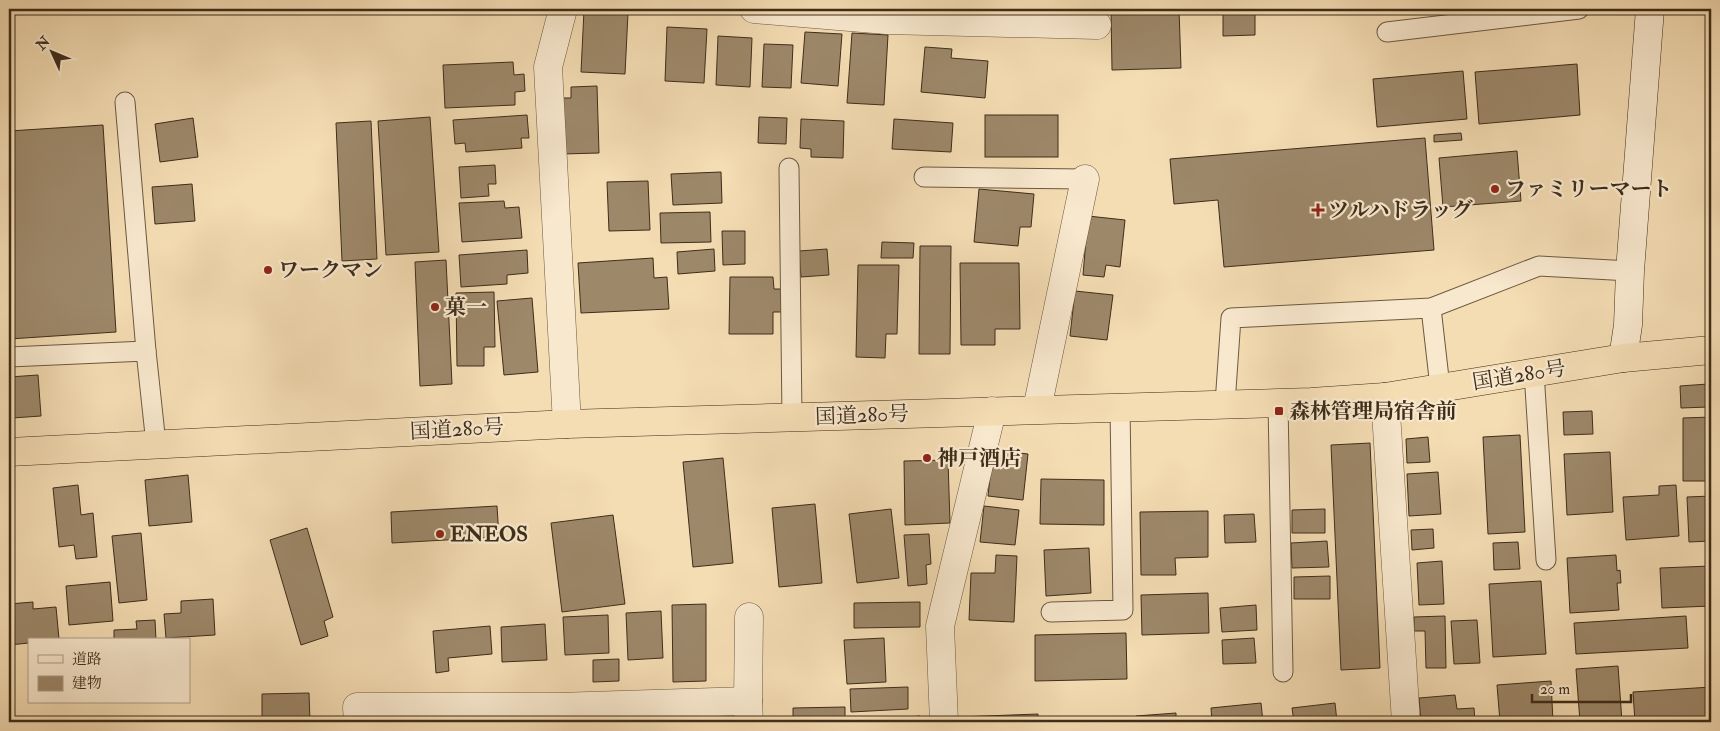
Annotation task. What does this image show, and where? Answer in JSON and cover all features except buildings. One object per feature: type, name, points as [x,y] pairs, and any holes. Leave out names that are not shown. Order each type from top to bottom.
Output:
[{"type":"highway","name":"国道280号","points":[[9,452],[567,424],[1311,402],[1385,396],[1623,358],[1711,350]]},
{"type":"street","points":[[563,9],[548,67],[567,424]]},
{"type":"street","points":[[754,9],[886,20],[1096,25]]},
{"type":"street","points":[[1623,358],[1628,325],[1630,271],[1650,9]]},
{"type":"street","points":[[1037,409],[1085,179]]},
{"type":"street","points":[[1385,396],[1406,722]]},
{"type":"street","points":[[944,722],[940,626],[992,411]]},
{"type":"street","points":[[358,722],[357,707],[557,715],[749,712],[749,617]]},
{"type":"lane","points":[[1388,32],[1579,9]]},
{"type":"lane","points":[[125,102],[146,351],[156,444]]},
{"type":"lane","points":[[789,168],[792,417]]},
{"type":"lane","points":[[924,177],[1085,179]]},
{"type":"lane","points":[[1225,404],[1231,318],[1431,308],[1539,266],[1630,271]]},
{"type":"lane","points":[[1431,308],[1440,387]]},
{"type":"lane","points":[[9,357],[146,351]]},
{"type":"lane","points":[[1534,372],[1546,560]]},
{"type":"lane","points":[[1278,403],[1283,672]]},
{"type":"lane","points":[[1051,612],[1123,610],[1120,407]]},
{"type":"place","name":"ファミリーマート","points":[[1495,189]]},
{"type":"place","name":"ツルハドラッグ","points":[[1318,210]]},
{"type":"place","name":"ワークマン","points":[[268,270]]},
{"type":"place","name":"菓一","points":[[435,307]]},
{"type":"place","name":"森林管理局宿舎前","points":[[1279,411]]},
{"type":"place","name":"神戸酒店","points":[[927,458]]},
{"type":"place","name":"ENEOS","points":[[440,534]]}]
